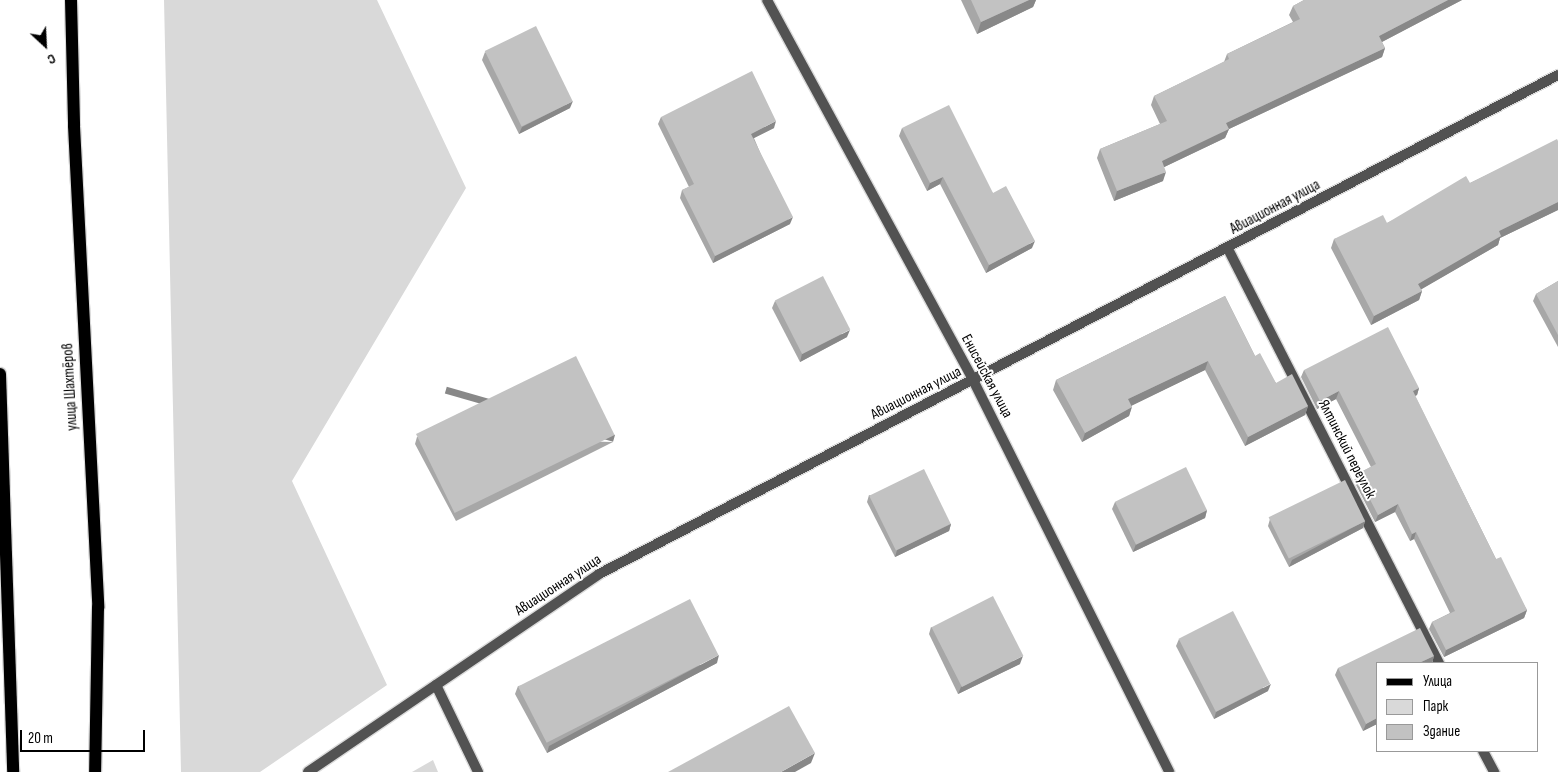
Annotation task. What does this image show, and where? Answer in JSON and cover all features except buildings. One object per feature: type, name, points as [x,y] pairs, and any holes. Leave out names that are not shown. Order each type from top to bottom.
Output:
[{"type":"main road","name":"улица Шахтёров","points":[[71,0],[74,126],[98,607],[95,772]]},
{"type":"main road","points":[[0,374],[13,772]]},
{"type":"street","name":"Енисейская улица","points":[[767,0],[973,380],[1169,772]]},
{"type":"street","name":"Авиационная улица","points":[[308,772],[599,574],[1228,249],[1558,75]]},
{"type":"street","name":"Ялтинский переулок","points":[[1228,249],[1438,662]]},
{"type":"street","points":[[436,686],[478,772]]},
{"type":"street","points":[[1484,752],[1494,772]]},
{"type":"green space","points":[[164,0],[377,0],[466,188],[292,481],[387,685],[260,772],[181,772]]},
{"type":"green space","points":[[433,760],[438,772],[412,772]]}]
